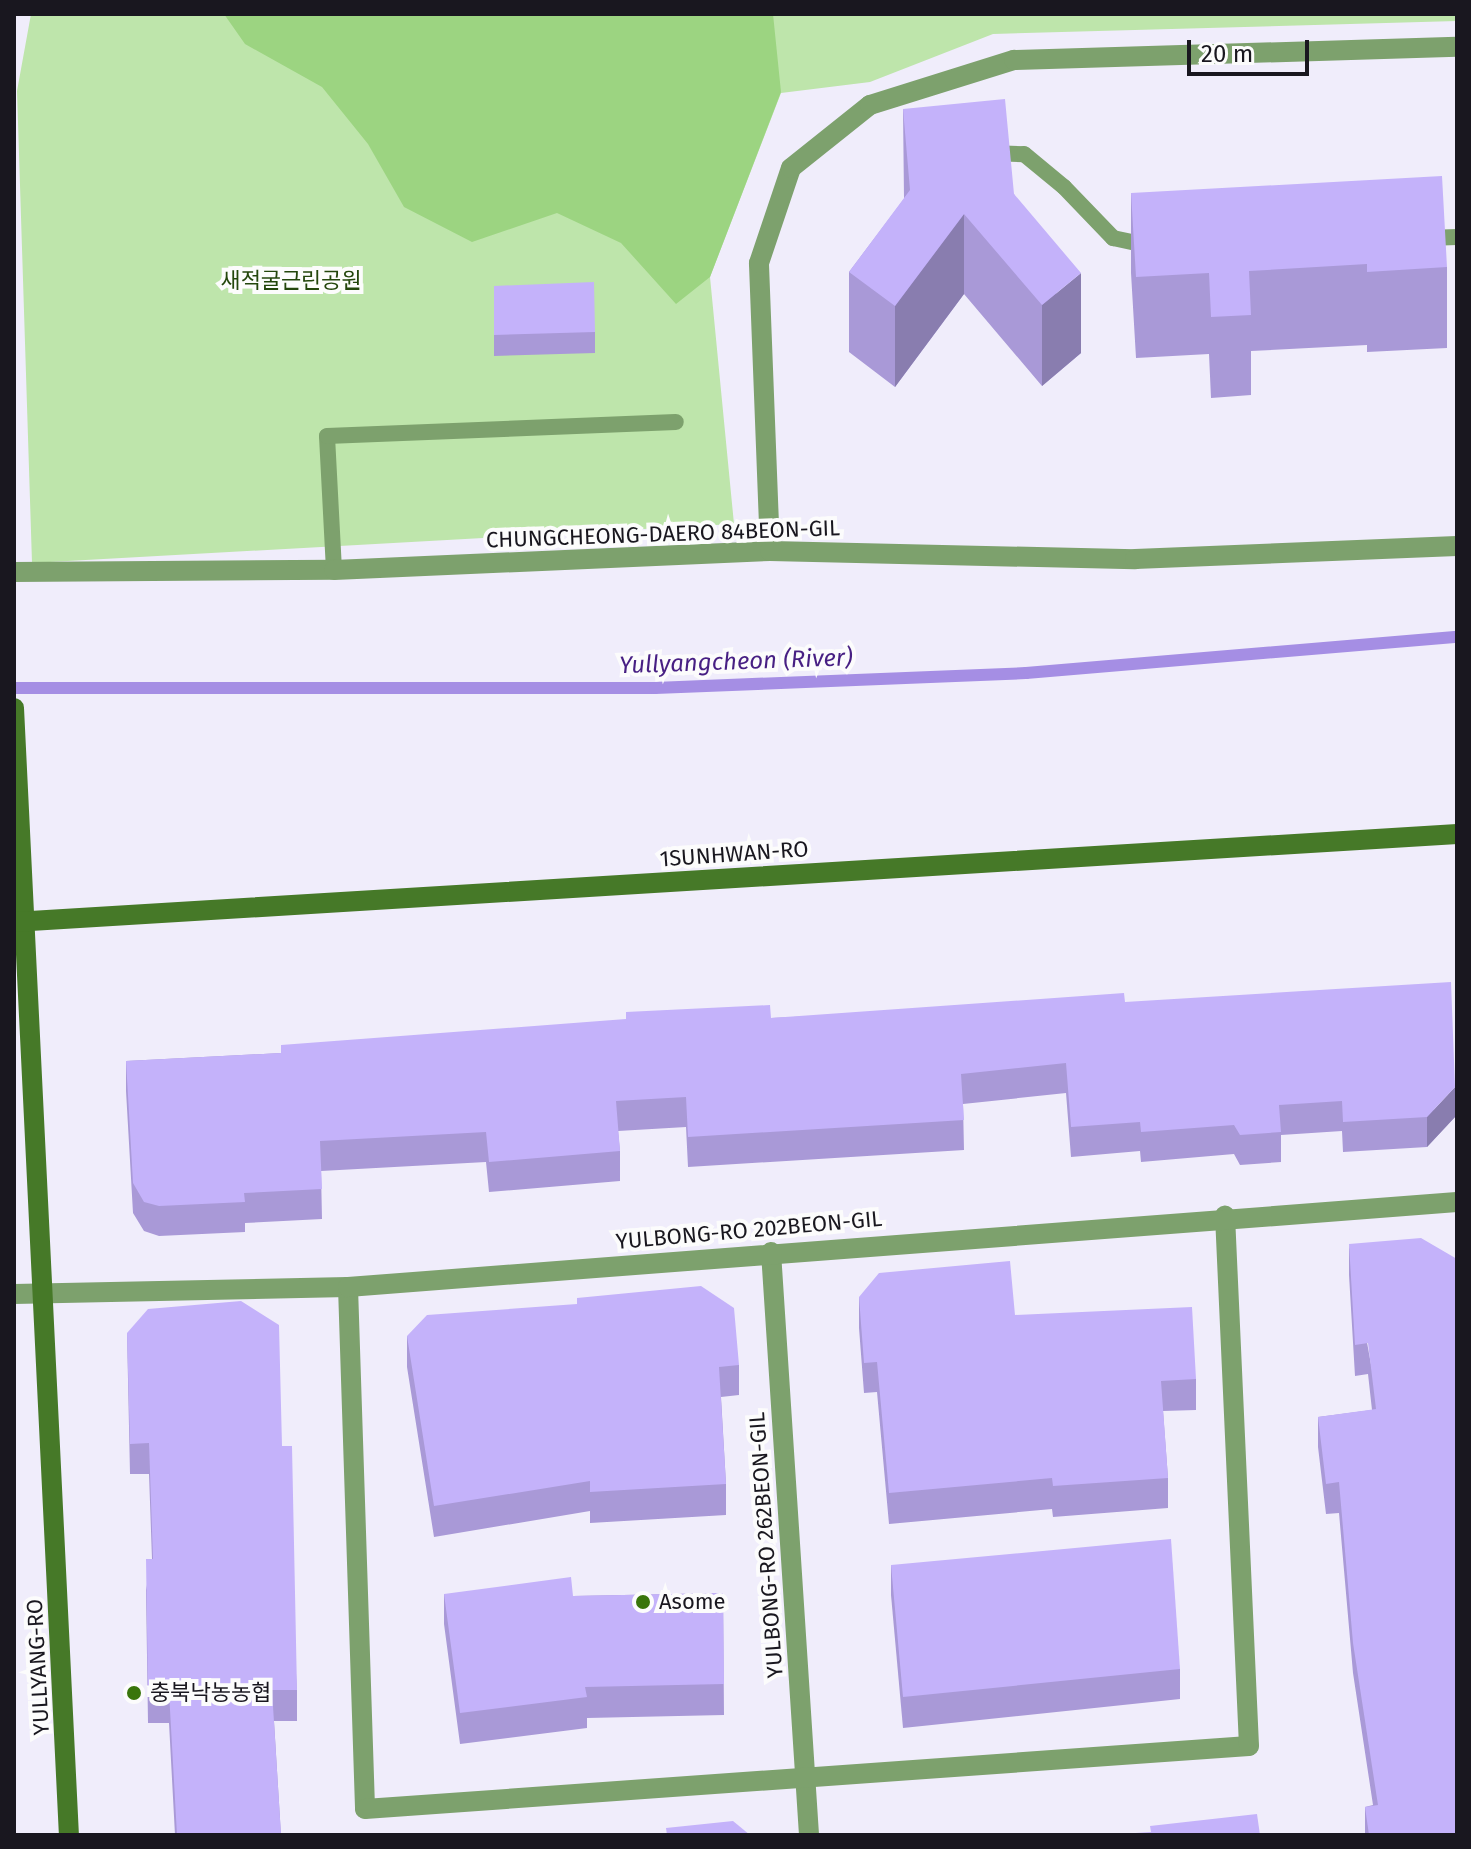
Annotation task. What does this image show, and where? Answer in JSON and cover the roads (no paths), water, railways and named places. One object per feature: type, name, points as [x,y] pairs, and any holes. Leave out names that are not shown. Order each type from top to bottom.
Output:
[{"type":"main road","name":"YULLYANG-RO","points":[[14,708],[21,835],[19,922],[45,1293],[69,1835]]},
{"type":"main road","name":"1SUNHWAN-RO","points":[[19,922],[1457,834]]},
{"type":"street","points":[[770,551],[759,263],[791,168],[870,105],[1014,60],[1457,47]]},
{"type":"street","name":"CHUNGCHEONG-DAERO 84BEON-GIL","points":[[14,572],[334,570],[770,551],[1135,559],[1457,546]]},
{"type":"street","name":"YULBONG-RO 202BEON-GIL","points":[[14,1294],[348,1287],[1225,1216],[1457,1202]]},
{"type":"street","points":[[348,1287],[365,1809],[1249,1746],[1225,1216]]},
{"type":"street","name":"YULBONG-RO 262BEON-GIL","points":[[771,1252],[809,1835]]},
{"type":"lane","points":[[975,152],[1024,154],[1064,187],[1113,238],[1168,249]]},
{"type":"lane","points":[[1411,239],[1457,237]]},
{"type":"lane","points":[[334,570],[327,436],[676,422]]},
{"type":"waterway","name":"Yullyangcheon (River)","points":[[14,688],[655,688],[1026,673],[1457,637]]},
{"type":"place","name":"Asome","points":[[643,1602]]},
{"type":"place","name":"충북낙농농협","points":[[134,1693]]},
{"type":"park label","name":"새적굴근린공원","points":[[291,281]]}]
